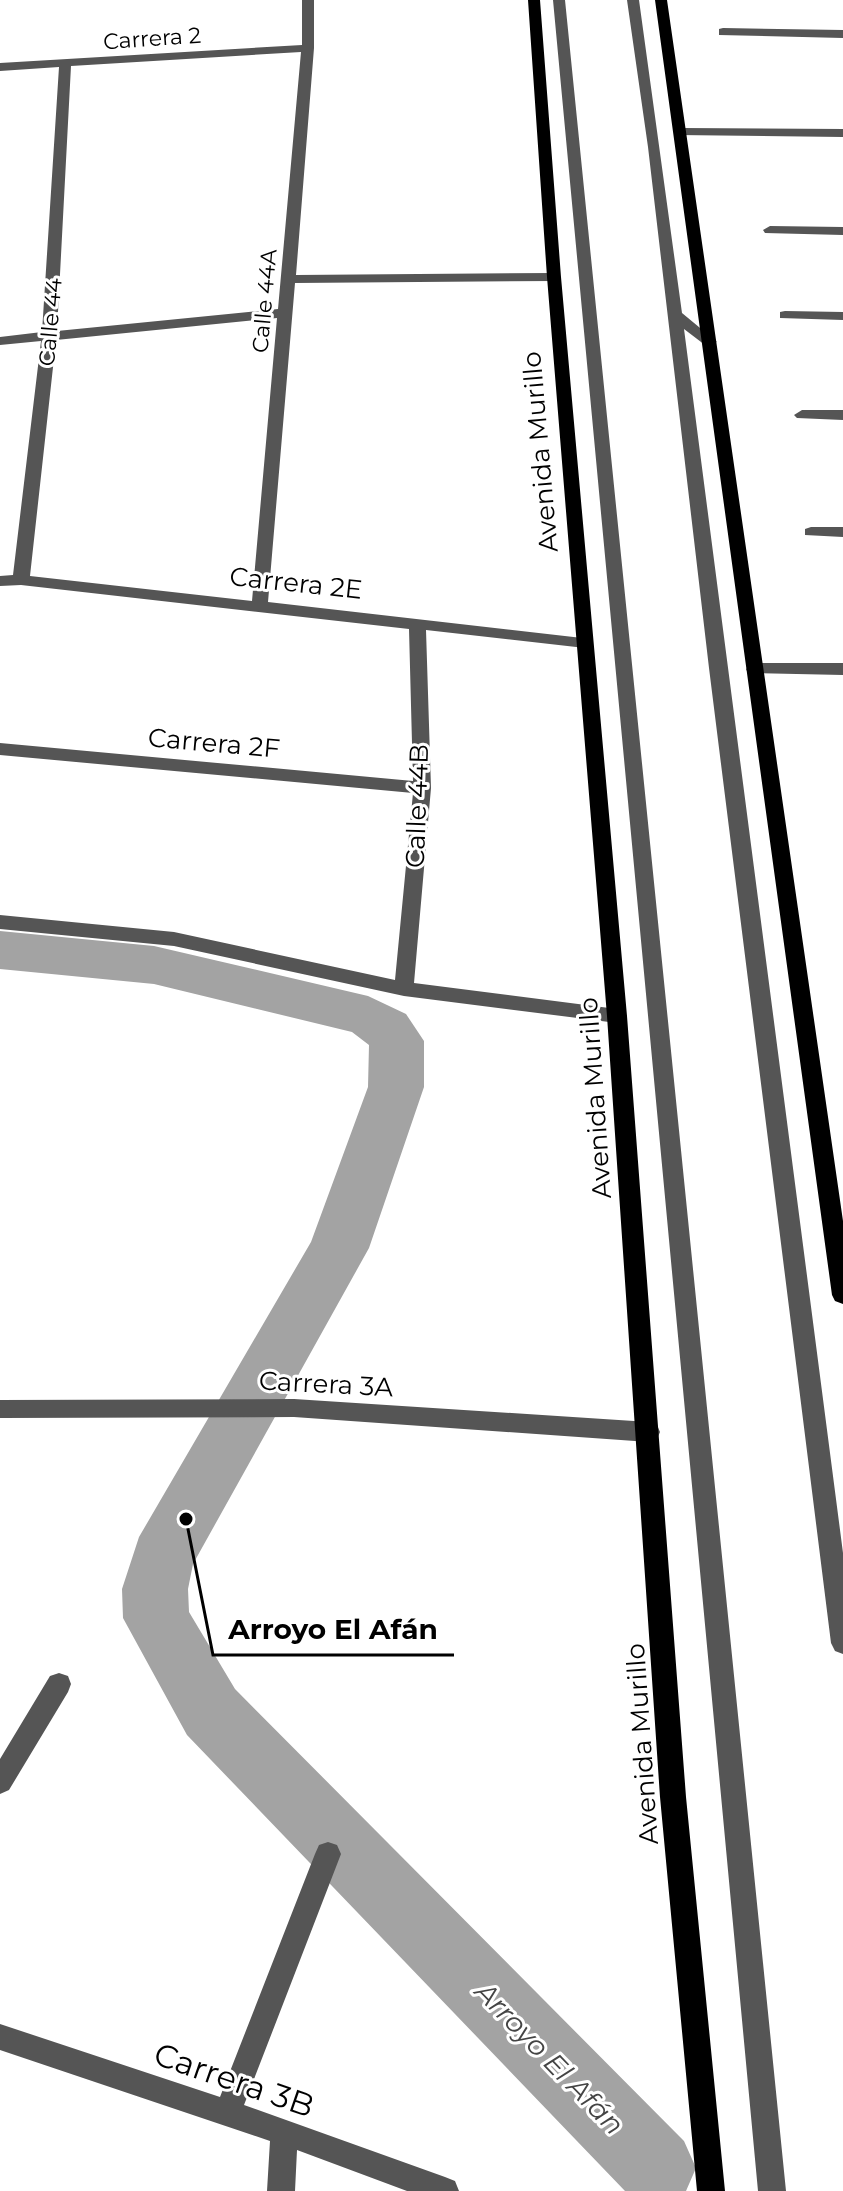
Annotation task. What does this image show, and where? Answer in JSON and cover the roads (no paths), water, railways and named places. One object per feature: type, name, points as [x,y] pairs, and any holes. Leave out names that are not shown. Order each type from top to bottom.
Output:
[{"type":"main road","name":"Avenida Murillo","points":[[534,0],[554,277],[617,1016],[673,1797],[711,2191]]},
{"type":"main road","points":[[661,0],[682,132],[843,1295]]},
{"type":"street","name":"Calle 44A","points":[[260,605],[308,48],[308,0]]},
{"type":"street","points":[[559,0],[772,2191]]},
{"type":"street","points":[[633,0],[655,147],[843,1643]]},
{"type":"street","points":[[723,32],[843,34]]},
{"type":"street","name":"Carrera 2","points":[[0,67],[308,48]]},
{"type":"street","name":"Calle 44","points":[[21,580],[43,409],[65,64]]},
{"type":"street","points":[[682,132],[843,133]]},
{"type":"street","points":[[770,230],[843,231]]},
{"type":"street","points":[[288,279],[554,277]]},
{"type":"street","points":[[0,341],[286,313]]},
{"type":"street","points":[[674,314],[710,342]]},
{"type":"street","points":[[785,315],[843,316]]},
{"type":"street","points":[[802,415],[843,415]]},
{"type":"street","points":[[811,532],[843,532]]},
{"type":"street","name":"Carrera 2E","points":[[0,581],[21,580],[260,605],[585,643]]},
{"type":"street","name":"Calle 44B","points":[[404,989],[422,788],[417,623]]},
{"type":"street","points":[[754,669],[843,669]]},
{"type":"street","name":"Carrera 2F","points":[[0,749],[422,788]]},
{"type":"street","points":[[0,922],[174,939],[404,989],[617,1016]]},
{"type":"street","name":"Carrera 3A","points":[[0,1409],[294,1408],[649,1432]]},
{"type":"street","points":[[0,1782],[59,1684]]},
{"type":"street","points":[[227,2113],[328,1854]]},
{"type":"street","name":"Carrera 3B","points":[[0,2037],[284,2132],[445,2191]]},
{"type":"street","points":[[281,2191],[284,2132]]},
{"type":"waterway","name":"Arroyo El Afán","points":[[0,950],[154,965],[368,1016],[387,1028],[397,1041],[396,1087],[339,1248],[162,1558],[155,1589],[156,1618],[211,1712],[657,2168]]},
{"type":"place","name":"Arroyo El Afán","points":[[186,1519]]}]
